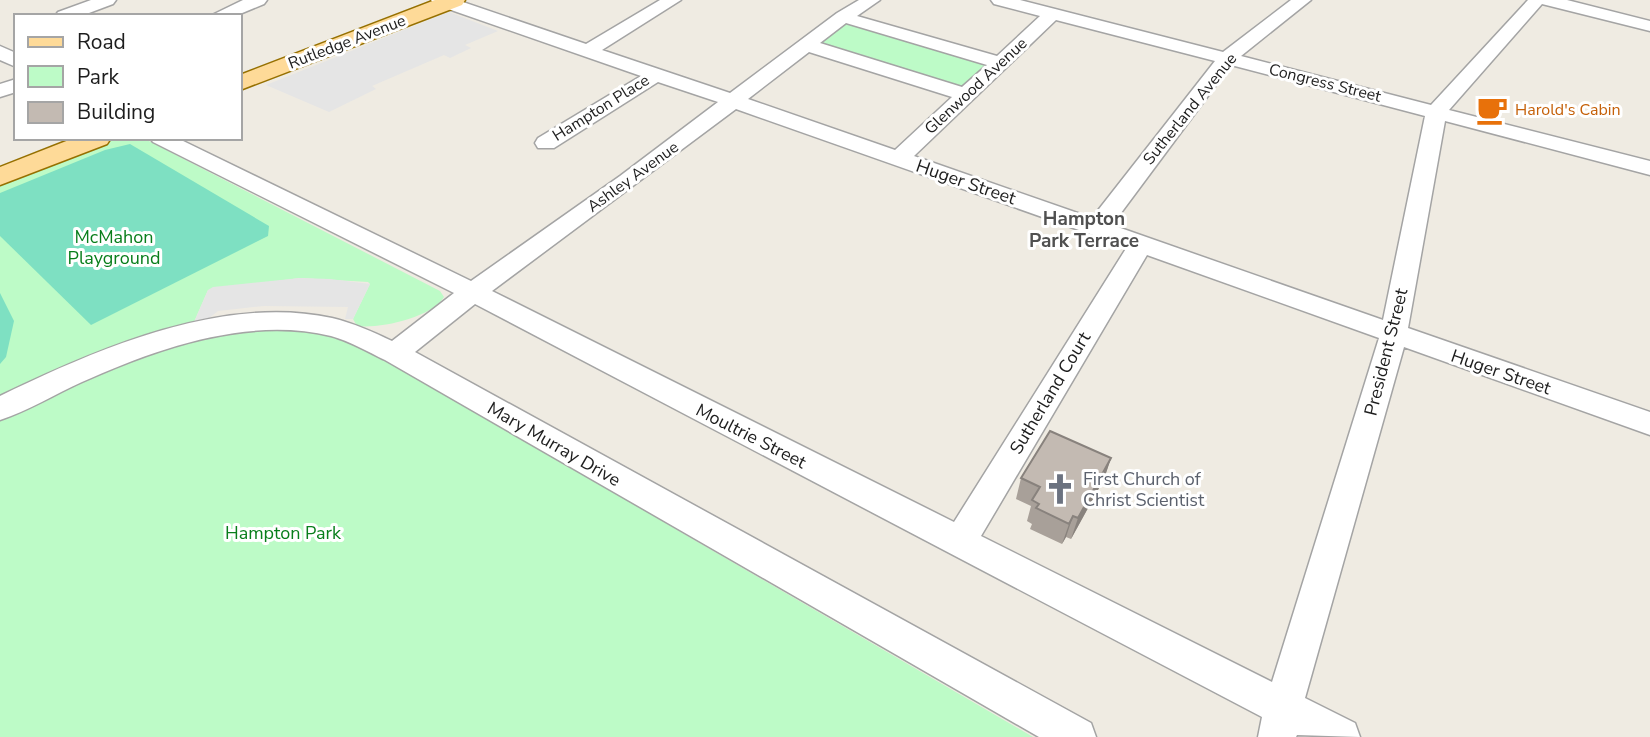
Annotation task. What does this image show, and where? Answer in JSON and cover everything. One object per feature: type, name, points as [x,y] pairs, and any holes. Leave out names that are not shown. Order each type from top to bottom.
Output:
[{"type":"main road","name":"Rutledge Avenue","points":[[242,82],[447,1]]},
{"type":"main road","points":[[0,177],[94,140]]},
{"type":"street","points":[[69,14],[107,0]]},
{"type":"street","points":[[224,14],[258,0]]},
{"type":"street","points":[[587,51],[672,0]]},
{"type":"street","name":"Ashley Avenue","points":[[395,354],[473,292],[628,181],[843,17],[871,0]]},
{"type":"street","name":"Congress Street","points":[[1000,0],[1650,168]]},
{"type":"street","points":[[1436,112],[1537,0]]},
{"type":"street","points":[[1546,0],[1650,26]]},
{"type":"street","name":"Huger Street","points":[[447,1],[1650,424]]},
{"type":"street","name":"Sutherland Avenue","points":[[1097,228],[1227,58],[1295,1]]},
{"type":"street","name":"Glenwood Avenue","points":[[899,158],[1053,13]]},
{"type":"street","points":[[843,17],[1000,63]]},
{"type":"street","points":[[3,43],[14,58]]},
{"type":"street","points":[[807,45],[966,95]]},
{"type":"street","name":"Hampton Place","points":[[546,143],[657,74]]},
{"type":"street","name":"President Street","points":[[1278,729],[1394,334],[1436,112]]},
{"type":"street","name":"Moultrie Street","points":[[164,140],[473,292],[959,543],[1278,729],[1341,737]]},
{"type":"street","name":"Sutherland Court","points":[[959,543],[1141,244]]},
{"type":"street","name":"Mary Murray Drive","points":[[0,409],[54,381],[135,351],[242,323],[291,321],[333,327],[395,354],[1077,737]]},
{"type":"green space","points":[[845,20],[994,63],[963,92],[813,45]]},
{"type":"green space","name":"McMahon Playground","points":[[113,140],[147,140],[440,291],[444,297],[428,311],[417,316],[391,324],[357,326],[353,319],[370,284],[368,282],[300,278],[208,290],[194,322],[0,403],[0,184]]},
{"type":"green space","points":[[130,144],[269,226],[268,236],[91,325],[0,236],[0,193],[105,150]]},
{"type":"green space","points":[[0,293],[14,321],[6,357],[0,364]]},
{"type":"green space","name":"Hampton Park","points":[[285,328],[338,338],[389,357],[684,534],[1033,737],[0,737],[0,416],[152,349],[247,330]]},
{"type":"shaded area","points":[[449,12],[498,31],[465,45],[471,48],[450,58],[444,55],[372,86],[376,89],[329,112],[266,85]]},
{"type":"shaded area","points":[[300,278],[370,284],[353,319],[345,319],[348,307],[264,306],[218,311],[208,319],[194,322],[208,290],[213,287]]},
{"type":"building","name":"First Church of Christ Scientist","points":[[1050,431],[1111,458],[1078,518],[1073,516],[1069,524],[1036,508],[1039,504],[1032,500],[1040,487],[1021,478]]},
{"type":"place","name":"Harold's Cabin","points":[[1492,110]]},
{"type":"place","name":"First Church of Christ Scientist","points":[[1060,489]]},
{"type":"district","name":"Hampton Park Terrace","points":[[1084,230]]}]
